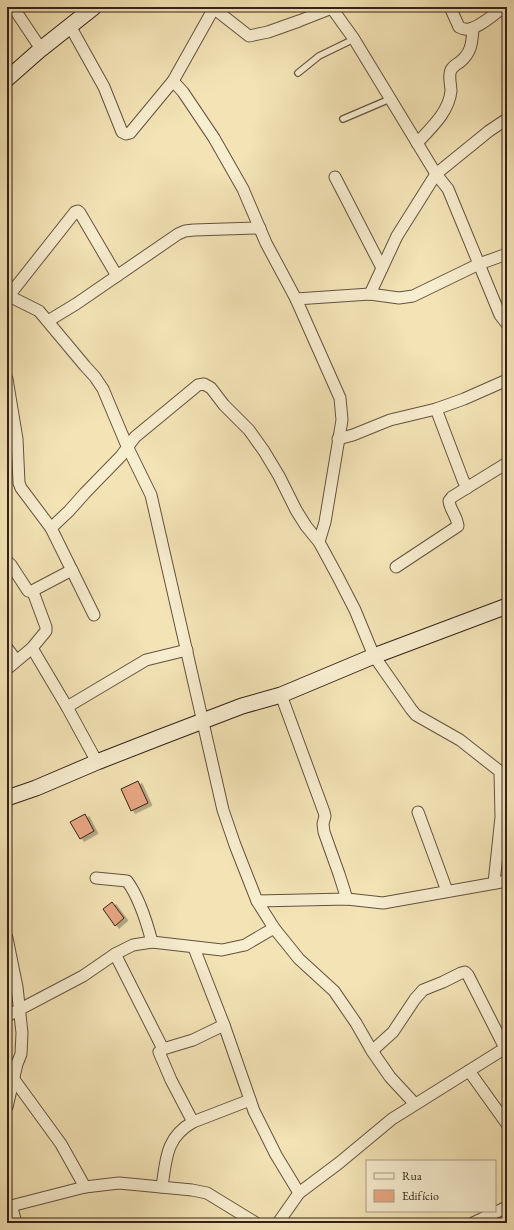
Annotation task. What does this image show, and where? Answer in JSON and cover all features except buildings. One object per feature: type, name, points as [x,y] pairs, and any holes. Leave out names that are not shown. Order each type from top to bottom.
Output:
[{"type":"street","points":[[13,7],[41,50]]},
{"type":"street","points":[[450,7],[459,27],[466,30],[473,28],[504,7]]},
{"type":"street","points":[[70,26],[104,87],[122,132],[126,134],[130,132],[173,81],[213,8],[250,36],[274,30],[332,8],[354,39],[436,174],[448,189],[500,315],[507,324]]},
{"type":"street","points":[[7,79],[88,9]]},
{"type":"street","points":[[417,143],[434,125],[448,106],[451,92],[450,72],[452,68],[468,53],[472,44],[473,28]]},
{"type":"street","points":[[173,81],[183,92],[214,138],[243,189],[266,243],[296,299],[340,398],[342,420],[325,522],[319,542]]},
{"type":"street","points":[[370,294],[397,236],[436,174],[489,131],[507,119]]},
{"type":"street","points":[[335,177],[382,268]]},
{"type":"street","points":[[117,276],[78,211],[74,212],[8,296],[39,311],[95,377],[103,389],[127,446],[151,495],[223,810],[234,844],[257,901],[274,928],[299,959],[334,991],[390,1077],[415,1104]]},
{"type":"street","points":[[48,321],[178,234],[186,231],[260,228]]},
{"type":"street","points":[[296,299],[370,294],[399,298],[414,296],[479,264],[507,254]]},
{"type":"street","points":[[7,379],[11,423],[17,438],[19,483],[21,488],[51,528],[94,615]]},
{"type":"street","points":[[338,439],[353,435],[390,420],[436,409],[464,400],[507,380]]},
{"type":"street","points":[[51,528],[122,456],[127,446],[135,436],[198,385],[204,384],[211,388],[224,405],[249,430],[264,451],[279,476],[296,510],[306,526],[319,542],[355,610],[374,656],[411,709],[416,715],[460,740],[504,775],[501,817],[503,883],[446,891],[383,903],[347,899],[257,901]]},
{"type":"street","points":[[436,409],[462,480],[467,488]]},
{"type":"street","points":[[396,566],[458,526],[456,517],[449,507],[448,501],[507,463]]},
{"type":"street","points":[[7,562],[28,590],[33,592],[46,627],[46,631],[32,648],[7,669]]},
{"type":"street","points":[[33,592],[34,590],[72,570]]},
{"type":"street","points":[[7,798],[36,788],[97,762],[242,706],[280,695],[374,656],[507,606]]},
{"type":"street","points":[[7,648],[16,660]]},
{"type":"street","points":[[32,648],[97,762]]},
{"type":"street","points":[[67,707],[146,660],[187,650]]},
{"type":"street","points":[[280,695],[324,812],[325,816],[322,824],[324,832],[340,874],[347,899]]},
{"type":"street","points":[[418,812],[446,891]]},
{"type":"street","points":[[96,878],[127,881],[140,907],[152,942]]},
{"type":"street","points":[[7,1016],[83,976],[115,954],[133,945],[152,942],[222,950],[245,945],[274,928]]},
{"type":"street","points":[[7,938],[14,966],[20,1008],[22,1044],[21,1054],[13,1078],[7,1107]]},
{"type":"street","points":[[194,948],[224,1025],[254,1111],[276,1155],[299,1193]]},
{"type":"street","points":[[115,954],[163,1049]]},
{"type":"street","points":[[278,1223],[299,1193],[339,1163],[392,1119],[506,1047],[465,972],[428,987],[419,993],[393,1032],[372,1051]]},
{"type":"street","points":[[193,1122],[160,1052],[163,1049],[192,1040],[224,1025]]},
{"type":"street","points":[[469,1071],[507,1124]]},
{"type":"street","points":[[13,1078],[61,1144],[85,1187]]},
{"type":"street","points":[[162,1188],[166,1156],[174,1136],[184,1127],[193,1122],[250,1100]]},
{"type":"street","points":[[7,1206],[85,1187],[119,1183],[192,1190],[207,1193],[256,1223]]},
{"type":"street","points":[[7,1206],[12,1209],[16,1223]]},
{"type":"street","points":[[474,1223],[507,1207]]},
{"type":"lane","points":[[298,73],[319,56],[354,39]]},
{"type":"lane","points":[[343,119],[390,99]]}]
